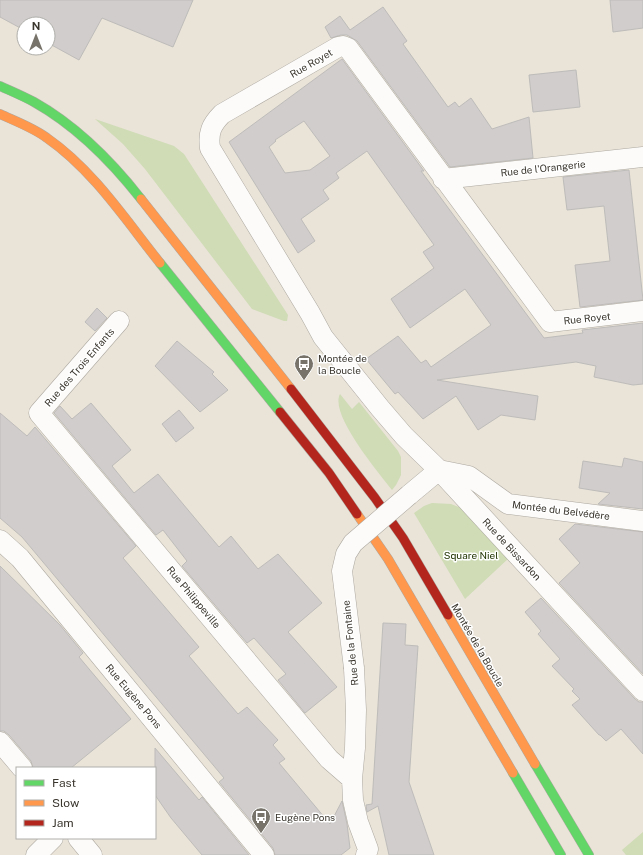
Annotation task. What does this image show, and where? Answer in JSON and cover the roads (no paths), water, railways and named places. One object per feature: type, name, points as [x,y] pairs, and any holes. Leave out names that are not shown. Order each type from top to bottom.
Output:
[{"type":"main road","name":"Montée de la Boucle","points":[[0,86],[34,102],[72,129],[99,152],[128,182],[376,498],[403,538],[560,809],[589,855]]},
{"type":"main road","points":[[0,114],[46,137],[78,164],[97,184],[329,473],[388,559],[561,855]]},
{"type":"street","name":"Rue Royet","points":[[380,408],[323,337],[210,148],[210,130],[214,122],[222,114],[338,47],[343,46],[352,51],[443,179],[550,322],[643,312]]},
{"type":"street","name":"Rue de l'Orangerie","points":[[443,179],[643,157]]},
{"type":"street","name":"Rue des Trois Enfants","points":[[39,413],[119,321]]},
{"type":"street","name":"Rue de Bissardon","points":[[380,408],[404,436],[439,470],[643,691]]},
{"type":"street","name":"Rue Philippeville","points":[[39,413],[329,759],[352,779]]},
{"type":"street","name":"Rue de la Fontaine","points":[[366,855],[368,849],[358,822],[353,800],[352,779],[355,748],[356,710],[354,668],[342,571],[346,554],[353,543],[439,470]]},
{"type":"street","name":"Montée du Belvédère","points":[[439,470],[469,476],[508,504],[643,521]]},
{"type":"street","name":"Rue Eugène Pons","points":[[0,540],[20,558],[264,855]]},
{"type":"street","points":[[0,742],[21,767]]},
{"type":"street","points":[[36,855],[52,839]]},
{"type":"street","points":[[79,839],[92,855]]},
{"type":"place","name":"Montée de la Boucle","points":[[304,381]]},
{"type":"place","name":"Eugène Pons","points":[[261,834]]},
{"type":"park label","name":"Square Niel","points":[[471,555]]}]
